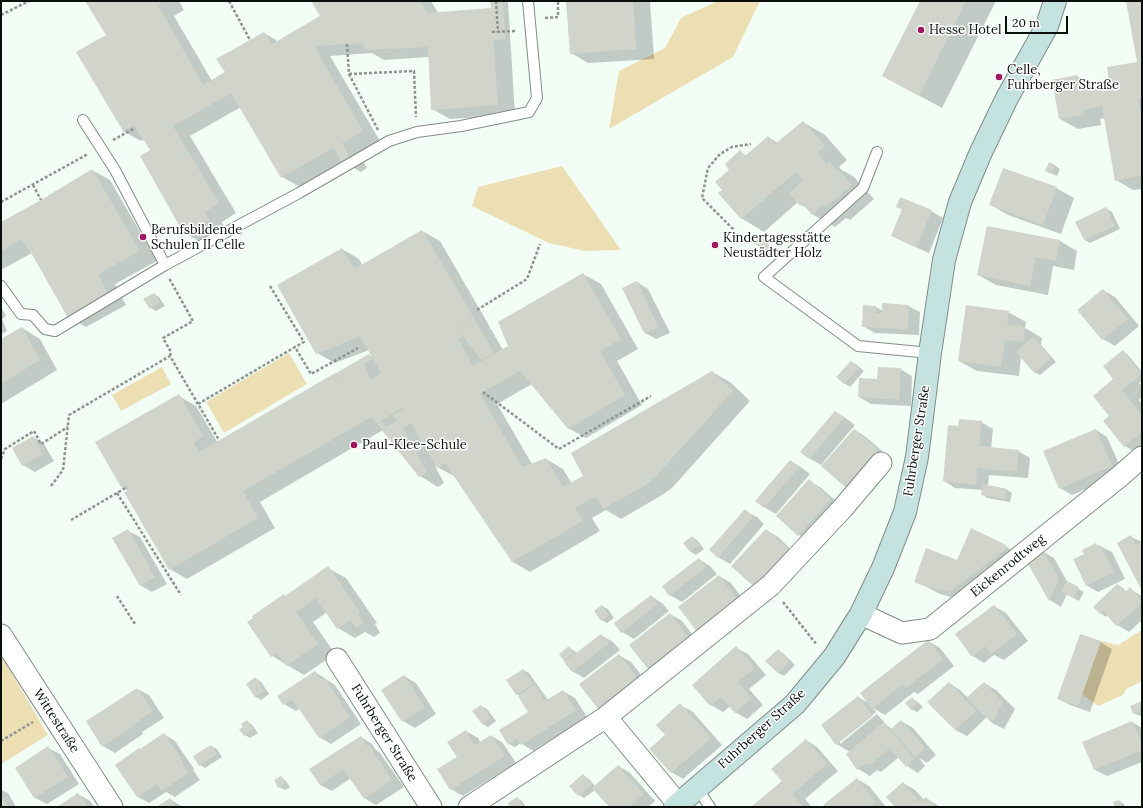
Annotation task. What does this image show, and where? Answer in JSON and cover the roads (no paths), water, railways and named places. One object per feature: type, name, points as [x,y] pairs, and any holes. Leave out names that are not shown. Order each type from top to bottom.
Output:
[{"type":"main road","name":"Fuhrberger Straße","points":[[676,806],[795,704],[834,657],[862,614],[883,568],[905,512],[917,457],[930,353],[944,260],[960,202],[981,152],[1007,98],[1047,26],[1055,1]]},
{"type":"street","name":"Eickenrodtweg","points":[[862,614],[902,633],[930,629],[1142,457]]},
{"type":"street","points":[[469,807],[606,717],[771,585],[842,509],[881,463]]},
{"type":"street","name":"Wittestraße","points":[[1,635],[112,807]]},
{"type":"street","name":"Fuhrberger Straße","points":[[337,659],[431,807]]},
{"type":"street","name":"Fuhrberger Straße","points":[[606,717],[676,806]]},
{"type":"lane","points":[[1,286],[21,314],[33,315],[45,329],[55,332],[166,264],[299,193],[390,141],[417,132],[461,126],[529,112],[537,98],[528,1]]},
{"type":"lane","points":[[83,120],[115,170],[166,264]]},
{"type":"lane","points":[[877,152],[863,188],[764,277],[858,346],[930,353]]},
{"type":"lane","points":[[697,788],[710,807]]},
{"type":"place","name":"Hesse Hotel","points":[[921,30]]},
{"type":"place","name":"Celle, Fuhrberger Straße","points":[[999,77]]},
{"type":"place","name":"Berufsbildende Schulen II Celle","points":[[143,237]]},
{"type":"place","name":"Kindertagesstätte Neustädter Holz","points":[[715,245]]},
{"type":"place","name":"Paul-Klee-Schule","points":[[354,445]]}]
